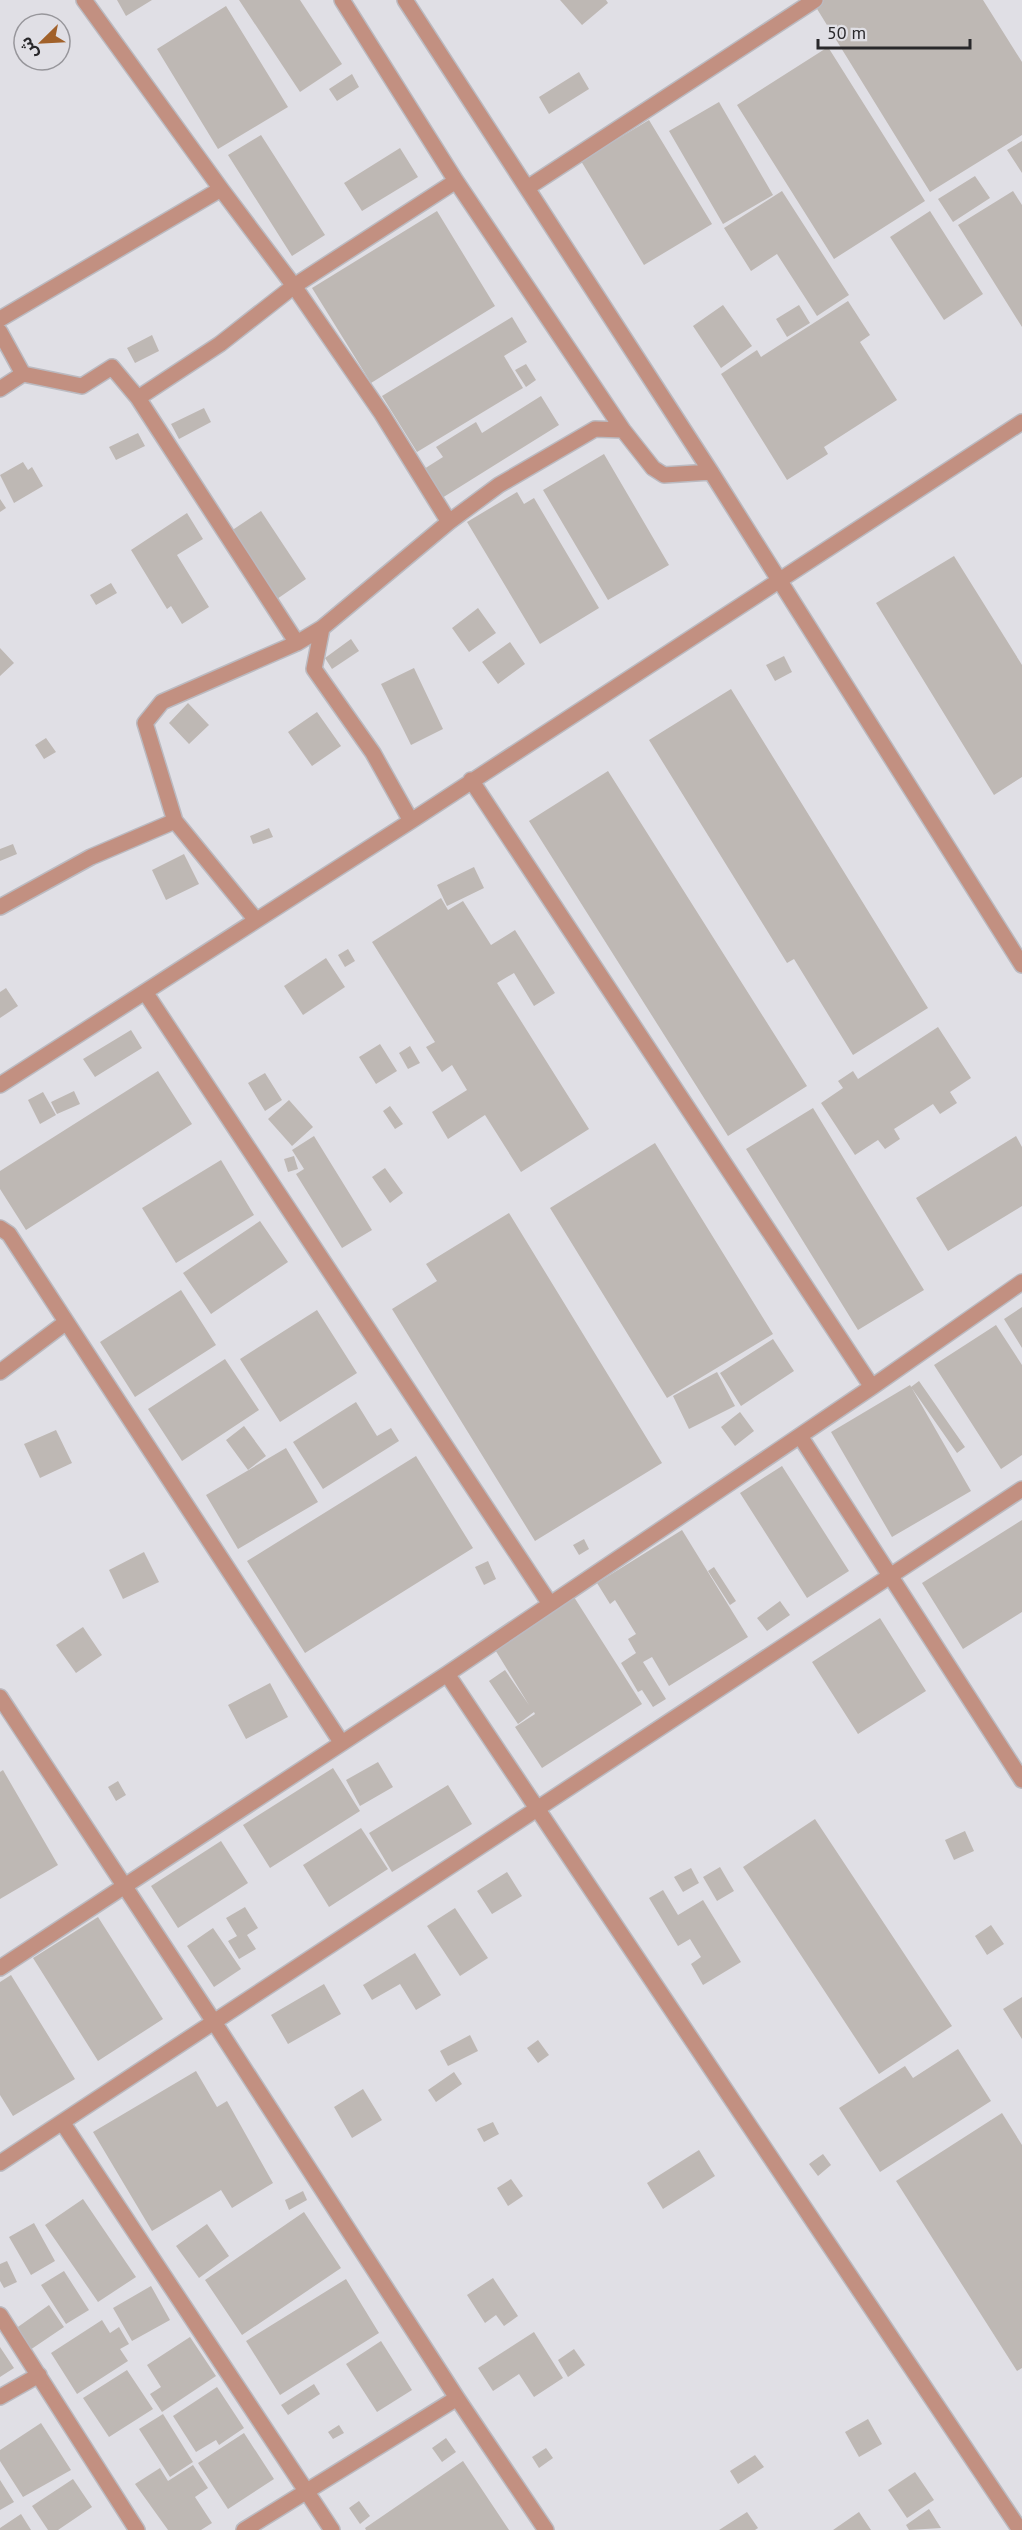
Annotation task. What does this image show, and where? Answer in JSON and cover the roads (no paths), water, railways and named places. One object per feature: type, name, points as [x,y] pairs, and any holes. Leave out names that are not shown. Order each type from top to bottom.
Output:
[{"type":"street","points":[[84,0],[294,286],[382,414],[449,522]]},
{"type":"street","points":[[342,0],[456,181],[623,430],[653,468],[664,475],[711,472]]},
{"type":"street","points":[[405,0],[711,472],[1022,965]]},
{"type":"street","points":[[527,188],[815,0]]},
{"type":"street","points":[[138,398],[220,344],[294,286],[456,181]]},
{"type":"street","points":[[0,319],[221,189]]},
{"type":"street","points":[[0,332],[23,374]]},
{"type":"street","points":[[0,389],[23,374],[82,386],[112,368],[138,398],[297,643]]},
{"type":"street","points":[[0,1085],[780,582],[1022,422]]},
{"type":"street","points":[[256,920],[175,821],[145,723],[162,702],[297,643],[322,628],[449,522],[499,485],[595,429],[623,430]]},
{"type":"street","points":[[322,628],[314,669],[373,753],[411,821]]},
{"type":"street","points":[[471,780],[872,1387]]},
{"type":"street","points":[[0,908],[91,857],[175,821]]},
{"type":"street","points":[[145,992],[550,1604]]},
{"type":"street","points":[[0,1228],[9,1234],[65,1323],[341,1742]]},
{"type":"street","points":[[0,1968],[447,1674],[872,1387],[1022,1282]]},
{"type":"street","points":[[0,1372],[65,1323]]},
{"type":"street","points":[[800,1436],[1022,1780]]},
{"type":"street","points":[[0,2163],[1022,1489]]},
{"type":"street","points":[[447,1674],[1020,2530]]},
{"type":"street","points":[[0,1697],[214,2022],[456,2398],[546,2530]]},
{"type":"street","points":[[62,2122],[332,2530]]},
{"type":"street","points":[[0,2315],[137,2530]]},
{"type":"street","points":[[0,2397],[39,2375]]},
{"type":"street","points":[[244,2530],[456,2398]]}]
